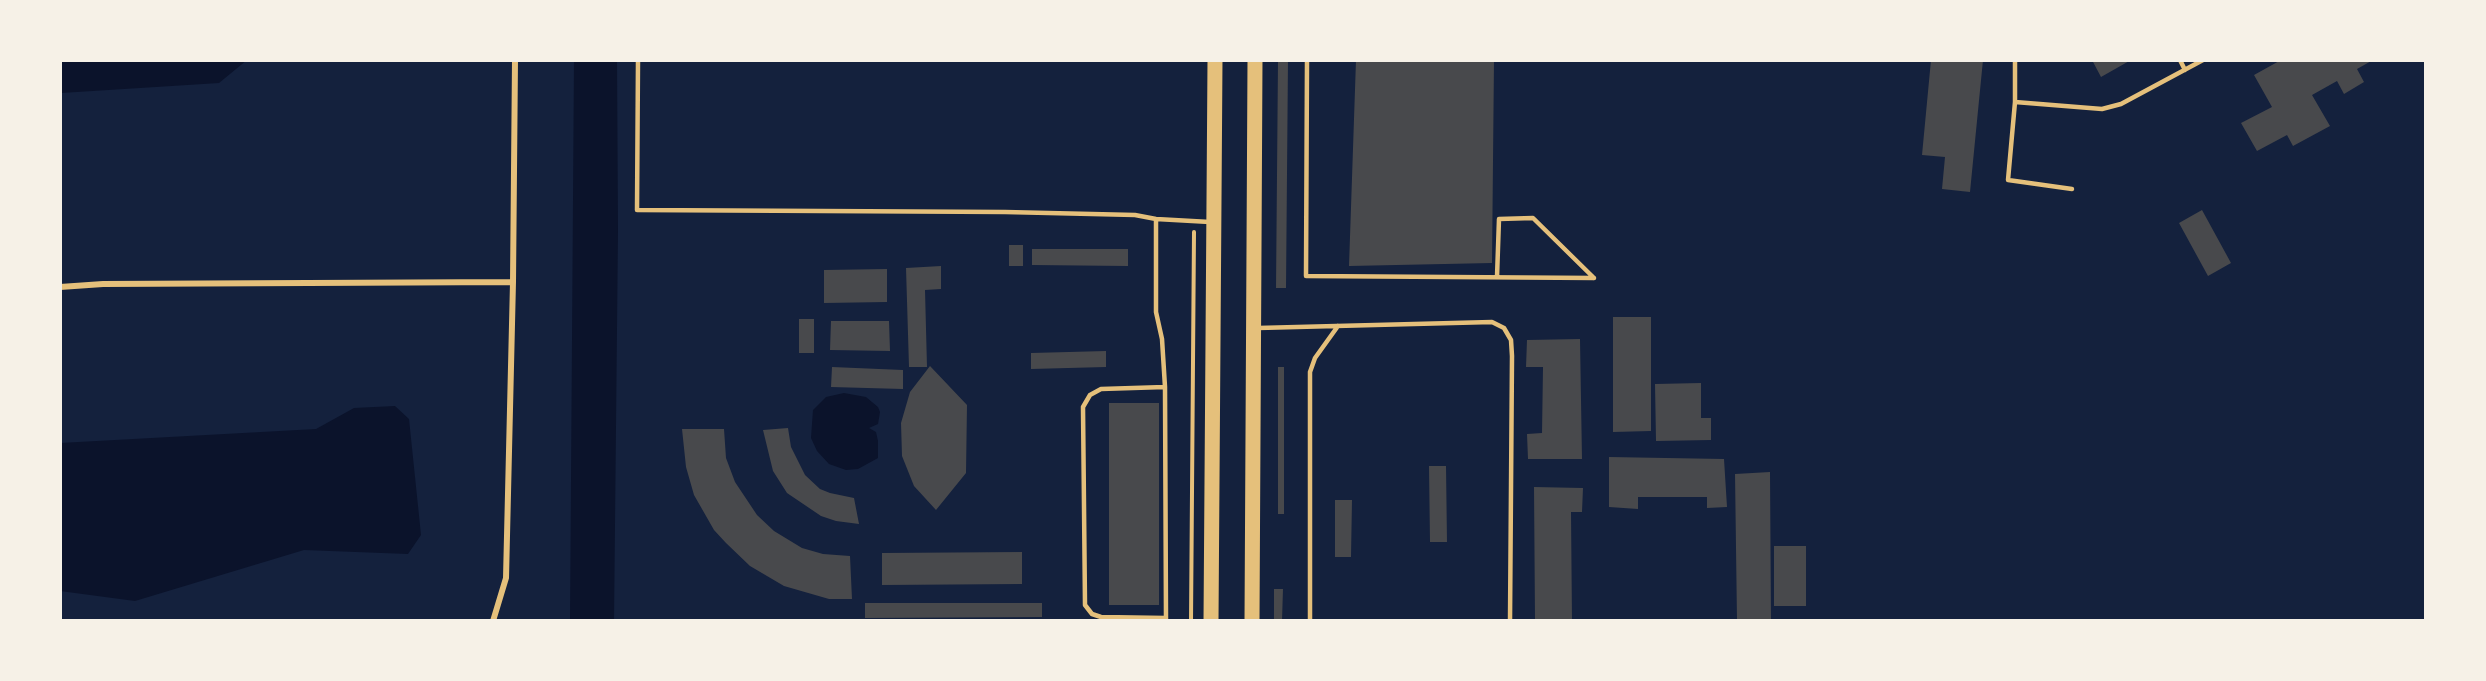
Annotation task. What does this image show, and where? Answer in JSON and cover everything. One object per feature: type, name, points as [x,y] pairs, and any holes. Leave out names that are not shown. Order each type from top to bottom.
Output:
[{"type":"main road","points":[[1211,621],[1215,60]]},
{"type":"main road","points":[[1252,621],[1255,60]]},
{"type":"street","points":[[494,621],[506,578],[513,282],[515,60]]},
{"type":"street","points":[[60,287],[103,284],[513,282]]},
{"type":"lane","points":[[638,60],[638,210],[996,212],[1135,215],[1156,219],[1213,222]]},
{"type":"lane","points":[[1307,60],[1306,276],[1594,278],[1533,218],[1499,219],[1497,277]]},
{"type":"lane","points":[[2015,60],[2015,102],[2008,180],[2072,189]]},
{"type":"lane","points":[[2180,60],[2186,70]]},
{"type":"lane","points":[[2015,102],[2102,109],[2121,104],[2203,60]]},
{"type":"lane","points":[[1156,219],[1156,312],[1162,339],[1165,387],[1166,620],[1101,617],[1092,614],[1085,605],[1083,407],[1090,395],[1101,389],[1165,387]]},
{"type":"lane","points":[[1252,328],[1492,321],[1504,328],[1511,340],[1512,356],[1510,621]]},
{"type":"lane","points":[[1310,621],[1310,372],[1314,358],[1338,326]]},
{"type":"water","points":[[60,60],[247,60],[219,83],[61,93]]},
{"type":"water","points":[[574,60],[617,60],[618,230],[614,621],[570,621]]},
{"type":"water","points":[[844,393],[866,397],[878,407],[880,412],[878,424],[869,428],[876,432],[878,458],[858,469],[846,470],[829,464],[817,451],[811,438],[813,410],[826,397]]},
{"type":"water","points":[[395,406],[409,419],[421,535],[408,554],[304,550],[135,601],[60,591],[60,443],[316,429],[354,408]]},
{"type":"building","points":[[1278,60],[1288,60],[1286,288],[1276,288]]},
{"type":"building","points":[[1356,60],[1494,60],[1492,263],[1349,266]]},
{"type":"building","points":[[1931,60],[1983,60],[1970,192],[1942,189],[1945,157],[1922,155]]},
{"type":"building","points":[[2092,60],[2131,60],[2101,77]]},
{"type":"building","points":[[2281,60],[2373,60],[2357,69],[2364,82],[2344,94],[2337,81],[2312,95],[2330,126],[2293,146],[2287,135],[2257,151],[2241,123],[2272,107],[2254,75]]},
{"type":"building","points":[[2202,210],[2231,263],[2208,276],[2179,223]]},
{"type":"building","points":[[1009,245],[1023,245],[1023,266],[1009,266]]},
{"type":"building","points":[[1032,249],[1128,249],[1128,266],[1032,265]]},
{"type":"building","points":[[941,266],[941,289],[925,290],[927,367],[909,367],[906,268]]},
{"type":"building","points":[[887,269],[887,302],[824,303],[824,270]]},
{"type":"building","points":[[1613,317],[1651,317],[1651,431],[1613,432]]},
{"type":"building","points":[[799,319],[814,319],[814,353],[799,353]]},
{"type":"building","points":[[831,321],[889,321],[890,351],[830,350]]},
{"type":"building","points":[[1580,339],[1582,459],[1528,459],[1527,434],[1542,433],[1543,367],[1526,367],[1527,340]]},
{"type":"building","points":[[1106,351],[1106,367],[1031,369],[1031,353]]},
{"type":"building","points":[[930,366],[967,405],[966,473],[936,510],[914,486],[902,456],[901,423],[910,392]]},
{"type":"building","points":[[832,367],[903,370],[903,389],[831,387]]},
{"type":"building","points":[[1278,367],[1284,367],[1284,514],[1278,514]]},
{"type":"building","points":[[1701,383],[1701,418],[1711,418],[1711,440],[1656,441],[1655,384]]},
{"type":"building","points":[[1109,403],[1159,403],[1159,605],[1109,605]]},
{"type":"building","points":[[788,428],[791,447],[805,475],[820,489],[854,498],[859,524],[836,521],[821,516],[787,493],[773,471],[763,430]]},
{"type":"building","points":[[682,429],[724,429],[726,458],[735,482],[757,515],[774,531],[802,548],[823,554],[850,556],[852,599],[829,599],[784,586],[750,566],[726,543],[714,530],[694,495],[686,467]]},
{"type":"building","points":[[1609,457],[1724,459],[1727,507],[1707,508],[1707,497],[1638,497],[1638,509],[1609,507]]},
{"type":"building","points":[[1429,466],[1446,466],[1447,542],[1430,542]]},
{"type":"building","points":[[1770,472],[1771,621],[1737,621],[1735,474]]},
{"type":"building","points":[[1534,487],[1583,488],[1582,512],[1571,512],[1572,621],[1535,621]]},
{"type":"building","points":[[1335,500],[1352,500],[1351,557],[1335,557]]},
{"type":"building","points":[[1774,546],[1806,546],[1806,606],[1774,606]]},
{"type":"building","points":[[1022,552],[1022,584],[882,585],[882,553]]},
{"type":"building","points":[[1274,589],[1283,589],[1282,621],[1274,621]]},
{"type":"building","points":[[865,603],[1042,603],[1042,617],[865,618]]}]
